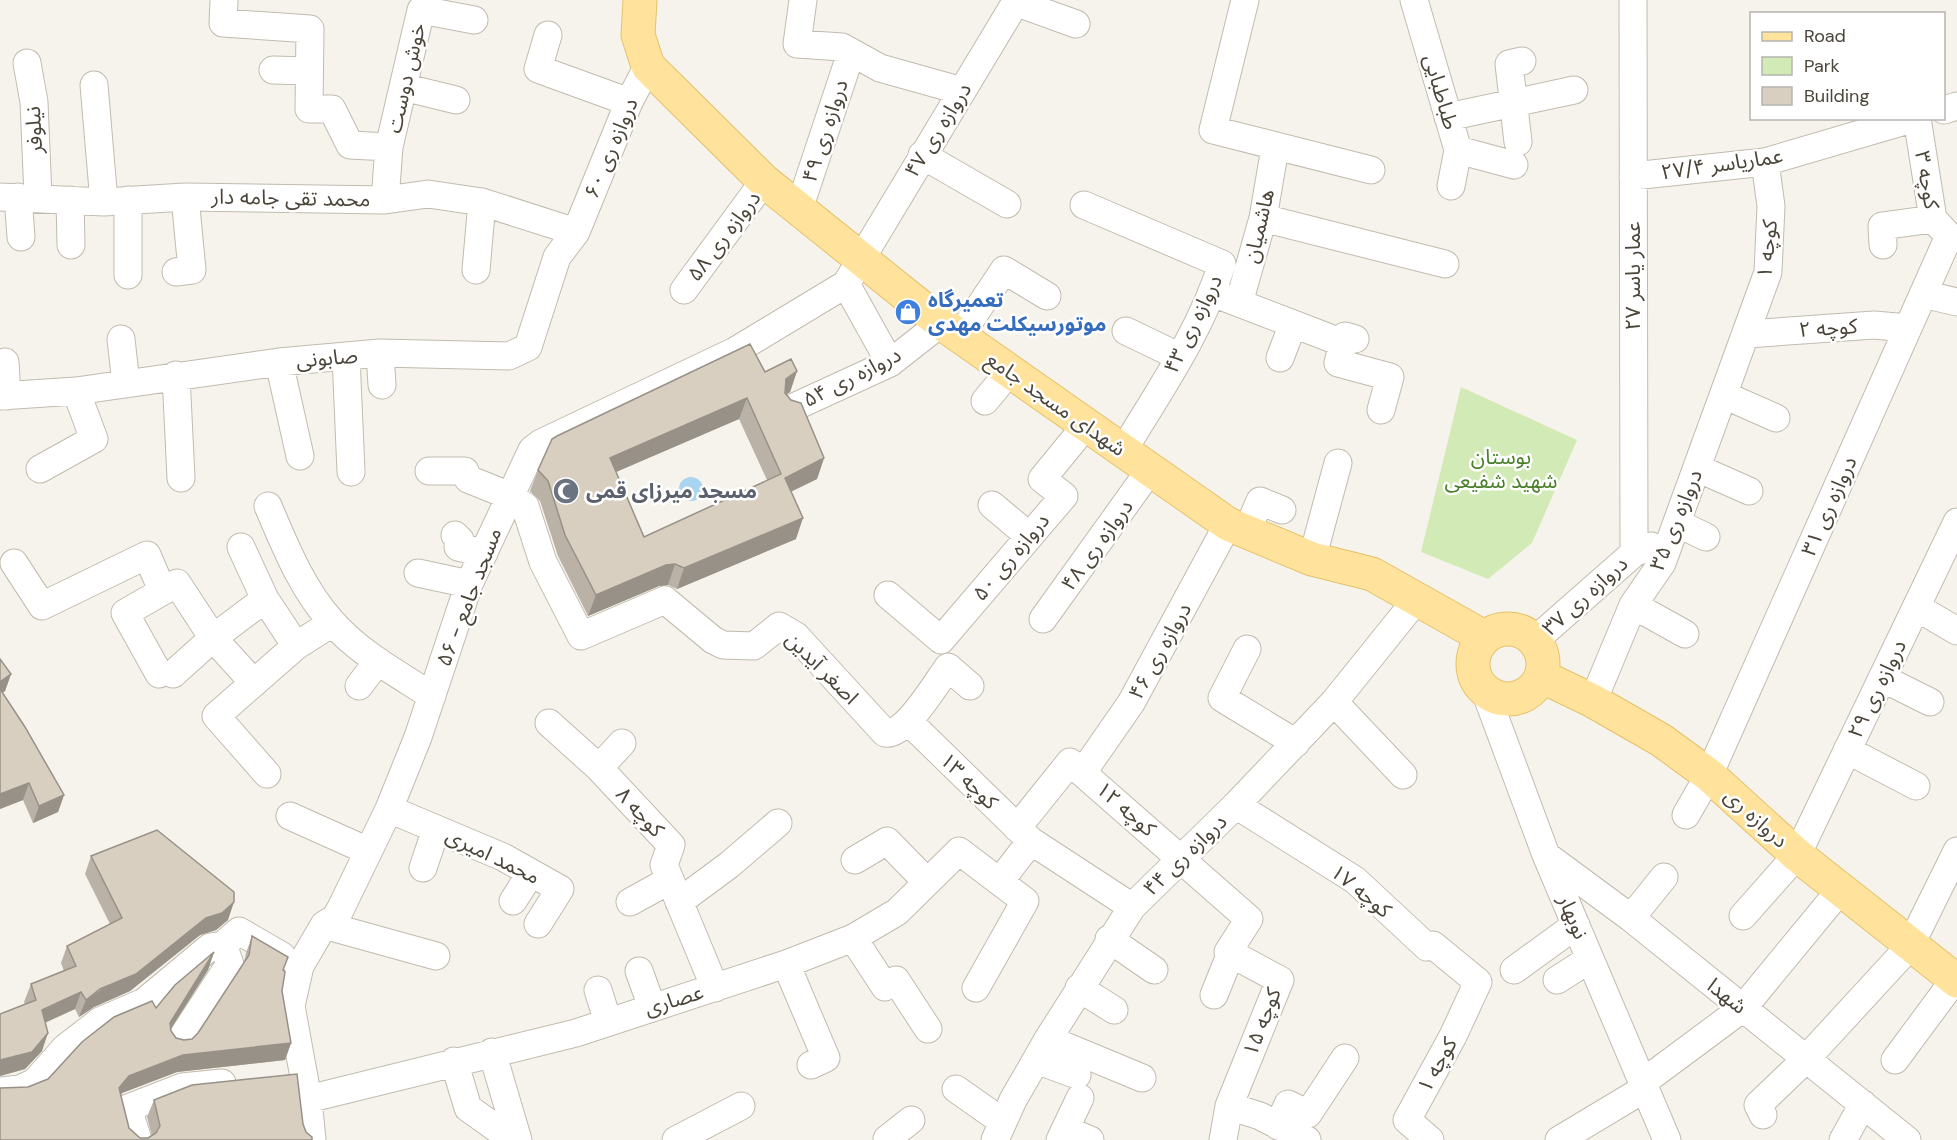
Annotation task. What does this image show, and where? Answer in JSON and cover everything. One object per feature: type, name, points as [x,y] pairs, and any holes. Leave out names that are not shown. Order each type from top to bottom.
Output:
[{"type":"main road","name":"شهدای مسجد جامع","points":[[640,0],[638,35],[648,66],[764,182],[799,209],[853,272],[950,330],[1237,528],[1312,559],[1372,574],[1484,637]]},
{"type":"main road","points":[[1510,629],[1523,632],[1534,641],[1541,652],[1541,676],[1532,690],[1517,698],[1500,699],[1485,691],[1476,680],[1472,665],[1475,650],[1484,637],[1496,630],[1510,629]]},
{"type":"main road","name":"دروازه ری","points":[[1541,676],[1593,701],[1661,740],[1709,775],[1797,855],[1956,980]]},
{"type":"street","points":[[224,0],[224,24],[310,29],[309,109],[332,109],[350,145],[389,147]]},
{"type":"street","points":[[803,0],[796,44],[842,47],[880,68],[962,91]]},
{"type":"street","points":[[1245,0],[1213,130],[1275,148],[1371,170]]},
{"type":"street","name":"طباطبایی","points":[[1414,0],[1458,150],[1451,186]]},
{"type":"street","name":"عمار یاسر ۲۷","points":[[1633,0],[1634,553]]},
{"type":"street","points":[[1016,1],[1076,24]]},
{"type":"street","name":"دروازه ری ۴۷","points":[[853,272],[1016,1]]},
{"type":"street","name":"خوش دوست","points":[[385,200],[389,147],[421,10],[474,20]]},
{"type":"street","points":[[548,36],[538,69],[628,102]]},
{"type":"street","name":"دروازه ری ۴۹","points":[[799,209],[851,53]]},
{"type":"street","points":[[1458,150],[1516,154],[1515,103],[1509,64],[1522,61]]},
{"type":"street","name":"نیلوفر","points":[[21,237],[19,197],[34,102],[27,63]]},
{"type":"street","name":"دروازه ری ۶۰","points":[[576,232],[628,102],[648,66]]},
{"type":"street","points":[[273,70],[309,71]]},
{"type":"street","points":[[94,85],[128,275]]},
{"type":"street","points":[[403,87],[456,100]]},
{"type":"street","points":[[1448,117],[1574,90]]},
{"type":"street","name":"عماریاسر ۲۷/۴","points":[[1633,176],[1765,162],[1909,120]]},
{"type":"street","name":"کوچه ۳","points":[[1917,120],[1946,231]]},
{"type":"street","name":"هاشمیان","points":[[1239,303],[1263,218],[1275,148]]},
{"type":"street","points":[[922,155],[1007,204]]},
{"type":"street","name":"کوچه ۱","points":[[1748,334],[1768,272],[1771,249],[1771,206],[1765,162]]},
{"type":"street","name":"دروازه ری ۵۸","points":[[684,290],[764,182]]},
{"type":"street","name":"محمد تقی جامه دار","points":[[19,197],[116,201],[186,197],[385,200],[428,194],[482,202],[576,232]]},
{"type":"street","points":[[176,272],[192,270],[186,197]]},
{"type":"street","points":[[70,200],[71,245]]},
{"type":"street","points":[[476,270],[482,202]]},
{"type":"street","name":"دروازه ری ۴۳","points":[[1084,205],[1222,264],[1213,294],[1180,357],[1123,451]]},
{"type":"street","points":[[1263,218],[1445,264]]},
{"type":"street","points":[[1883,245],[1882,226],[1946,231]]},
{"type":"street","name":"دروازه ری ۳۱","points":[[1686,815],[1709,775],[1923,294],[1946,231]]},
{"type":"street","name":"صابونی","points":[[3,396],[76,391],[279,362],[380,353],[509,356],[528,347],[557,257],[576,232]]},
{"type":"street","name":"دروازه ری ۵۴","points":[[792,408],[890,363],[950,330],[1004,270],[1047,296]]},
{"type":"street","points":[[853,272],[890,363]]},
{"type":"street","name":"۵۶ - مسجد جامع","points":[[312,1140],[297,1083],[291,1006],[300,966],[324,925],[335,918],[340,910],[389,809],[432,696],[469,584],[532,450],[541,443],[735,351],[853,272]]},
{"type":"street","points":[[1213,294],[1293,324],[1351,342],[1338,363],[1390,377],[1381,410]]},
{"type":"street","points":[[1923,294],[1957,302]]},
{"type":"street","points":[[1280,358],[1293,324]]},
{"type":"street","name":"کوچه ۲","points":[[1748,334],[1874,325],[1908,328]]},
{"type":"street","points":[[1126,331],[1180,357]]},
{"type":"street","name":"دروازه ری ۳۵","points":[[1593,701],[1633,605],[1664,556],[1748,334]]},
{"type":"street","points":[[121,339],[126,384]]},
{"type":"street","points":[[380,353],[382,385]]},
{"type":"street","points":[[346,356],[351,472]]},
{"type":"street","points":[[3,396],[5,362]]},
{"type":"street","points":[[279,362],[300,456]]},
{"type":"street","points":[[986,401],[1010,371]]},
{"type":"street","points":[[176,375],[181,478]]},
{"type":"street","points":[[40,469],[94,439],[76,391]]},
{"type":"street","points":[[1724,395],[1776,418]]},
{"type":"street","name":"دروازه ری ۵۰","points":[[888,595],[941,640],[1064,495],[1042,479],[1087,424]]},
{"type":"street","points":[[1312,559],[1338,463]]},
{"type":"street","points":[[1697,468],[1749,491]]},
{"type":"street","name":"دروازه ری ۴۸","points":[[1043,619],[1150,470]]},
{"type":"street","points":[[429,471],[465,471],[468,479],[510,496]]},
{"type":"street","name":"اصغر آیدین","points":[[510,496],[525,506],[543,562],[581,636],[664,600],[713,640],[723,645],[754,646],[779,626],[796,636],[885,733],[896,733],[908,721]]},
{"type":"street","name":"دروازه ری ۴۶","points":[[1000,881],[1024,834],[1076,767],[1131,704],[1237,528],[1260,501],[1282,510]]},
{"type":"street","points":[[992,505],[1029,536]]},
{"type":"street","points":[[268,506],[294,567],[332,622],[378,661],[432,696]]},
{"type":"street","name":"دروازه ری ۲۹","points":[[1743,916],[1797,855],[1957,522]]},
{"type":"street","points":[[1677,523],[1706,537]]},
{"type":"street","points":[[455,535],[460,540],[458,547],[484,553]]},
{"type":"street","name":"دروازه ری ۳۷","points":[[1534,641],[1634,553],[1653,545],[1662,550],[1664,556]]},
{"type":"street","points":[[241,547],[265,599],[296,646]]},
{"type":"street","points":[[14,562],[42,606],[147,555],[162,590]]},
{"type":"street","points":[[418,573],[469,584]]},
{"type":"street","points":[[254,682],[213,638],[177,583],[125,613],[166,674],[213,638],[265,599]]},
{"type":"street","name":"دروازه ری ۴۴","points":[[999,1131],[1042,1050],[1109,939],[1132,907],[1236,805],[1334,702],[1417,599]]},
{"type":"street","points":[[1633,605],[1686,634]]},
{"type":"street","points":[[1916,607],[1957,632]]},
{"type":"street","points":[[267,774],[216,716],[296,646],[332,622]]},
{"type":"street","points":[[1247,649],[1222,698],[1296,743]]},
{"type":"street","points":[[359,686],[378,661]]},
{"type":"street","points":[[908,721],[948,667],[970,686]]},
{"type":"street","points":[[1882,678],[1930,702]]},
{"type":"street","name":"نوبهار","points":[[1485,691],[1496,727],[1546,855],[1667,1140]]},
{"type":"street","points":[[1334,702],[1403,775]]},
{"type":"street","name":"کوچه ۱۳","points":[[908,721],[1024,834],[1132,907]]},
{"type":"street","name":"کوچه ۸","points":[[549,723],[599,768],[671,845],[664,865],[715,988]]},
{"type":"street","points":[[599,768],[622,743]]},
{"type":"street","points":[[1847,750],[1916,786]]},
{"type":"street","name":"کوچه ۱۲","points":[[1076,767],[1181,857]]},
{"type":"street","name":"کوچه ۱۷","points":[[1236,805],[1355,880],[1427,948],[1433,945],[1478,982]]},
{"type":"street","name":"محمد امیری","points":[[389,809],[503,857],[560,889],[538,924]]},
{"type":"street","points":[[290,816],[368,851]]},
{"type":"street","points":[[630,902],[674,891],[729,865],[778,823]]},
{"type":"street","points":[[423,868],[436,829]]},
{"type":"street","points":[[855,861],[887,841],[927,882]]},
{"type":"street","name":"عصاری","points":[[297,1083],[454,1061],[576,1033],[652,1006],[786,964],[853,938],[897,912],[959,851],[1000,881]]},
{"type":"street","points":[[1763,1115],[1758,1105],[1806,1059],[1911,946],[1957,851]]},
{"type":"street","name":"شهدا","points":[[1546,855],[1631,918],[1907,1140]]},
{"type":"street","points":[[1181,857],[1249,919],[1228,952],[1231,953],[1214,995]]},
{"type":"street","points":[[513,901],[531,873]]},
{"type":"street","points":[[1631,918],[1664,877]]},
{"type":"street","points":[[976,988],[1025,900],[1000,881]]},
{"type":"street","points":[[1559,1140],[1643,1086],[1743,1008],[1841,889]]},
{"type":"street","points":[[324,925],[436,956]]},
{"type":"street","points":[[1514,970],[1576,925]]},
{"type":"street","points":[[179,1042],[230,964],[231,938]]},
{"type":"street","points":[[0,1091],[20,1089],[35,1082],[65,1048],[100,1021],[144,1002],[210,947],[231,938],[300,966]]},
{"type":"street","points":[[853,938],[885,987],[896,980],[928,1029]]},
{"type":"street","points":[[1109,939],[1154,970]]},
{"type":"street","name":"کوچه ۱۵","points":[[1223,1140],[1229,1106],[1280,980],[1231,953]]},
{"type":"street","points":[[1557,980],[1590,959]]},
{"type":"street","points":[[786,964],[826,1058],[811,1065]]},
{"type":"street","points":[[639,971],[652,1006]]},
{"type":"street","points":[[1894,1060],[1956,980]]},
{"type":"street","name":"کوچه ۱","points":[[1430,1140],[1407,1120],[1453,1036],[1478,982]]},
{"type":"street","points":[[1079,988],[1114,1010]]},
{"type":"street","points":[[598,990],[608,1022]]},
{"type":"street","points":[[1042,1050],[1142,1078]]},
{"type":"street","points":[[1042,1050],[1079,1087],[1072,1137]]},
{"type":"street","points":[[492,1052],[518,1140]]},
{"type":"street","points":[[1278,1126],[1288,1104],[1308,1114],[1345,1058]]},
{"type":"street","points":[[454,1061],[468,1108],[513,1140]]},
{"type":"street","points":[[138,1140],[128,1108],[182,1087],[246,1081]]},
{"type":"street","points":[[956,1089],[999,1131]]},
{"type":"street","points":[[1843,1140],[1863,1104]]},
{"type":"street","points":[[676,1140],[741,1106]]},
{"type":"street","points":[[1229,1106],[1306,1140]]},
{"type":"street","points":[[885,1136],[911,1120]]},
{"type":"green space","name":"بوستان شهید شفیعی","points":[[1461,387],[1577,440],[1532,543],[1488,579],[1421,552]]},
{"type":"water","points":[[691,477],[699,481],[703,489],[699,497],[691,501],[683,497],[679,489],[683,481]]},
{"type":"building","name":"مسجد میرزای قمی","points":[[750,344],[765,372],[791,359],[797,371],[786,379],[785,393],[791,400],[801,403],[824,458],[785,478],[803,518],[684,568],[675,564],[666,565],[596,595],[565,535],[548,481],[538,470],[552,439]],"holes":[[[747,398],[781,474],[644,537],[610,458]]]},
{"type":"building","points":[[0,659],[11,674],[0,682]]},
{"type":"building","points":[[0,689],[64,795],[39,806],[29,783],[0,794]]},
{"type":"building","points":[[157,830],[234,892],[234,902],[222,913],[206,918],[136,974],[100,989],[86,1000],[81,992],[42,1010],[48,1033],[32,1052],[0,1060],[0,1014],[36,1000],[31,984],[76,966],[67,946],[122,918],[91,856]]},
{"type":"building","points":[[252,936],[288,957],[283,970],[285,972],[282,991],[291,1043],[183,1055],[129,1076],[119,1088],[129,1128],[140,1138],[148,1138],[156,1133],[160,1126],[154,1100],[192,1085],[297,1074],[303,1124],[312,1140],[0,1140],[0,1088],[28,1087],[48,1079],[82,1042],[114,1017],[152,1001],[156,1008],[175,985],[214,952],[170,1023],[171,1031],[176,1038],[192,1039],[249,955]]},
{"type":"place","name":"تعمیرگاه موتورسیکلت مهدی","points":[[908,312]]},
{"type":"place","name":"مسجد میرزای قمی","points":[[566,491]]}]
